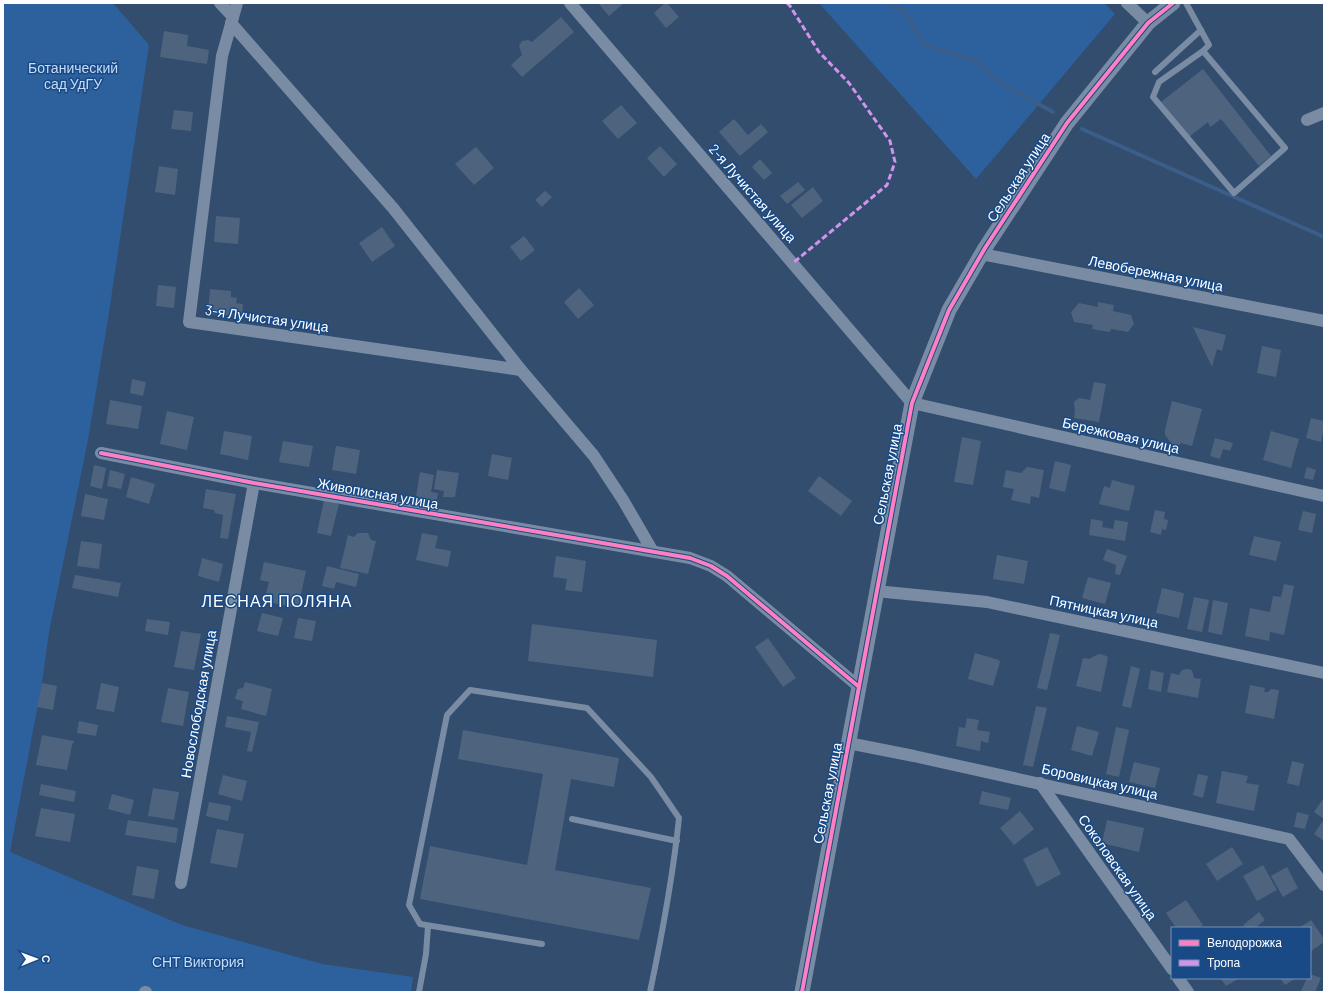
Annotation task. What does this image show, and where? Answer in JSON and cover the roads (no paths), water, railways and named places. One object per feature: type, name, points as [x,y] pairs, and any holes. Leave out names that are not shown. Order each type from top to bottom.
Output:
[{"type":"street","points":[[220,3],[232,20],[393,208],[521,370],[594,456],[623,500],[652,550]]},
{"type":"street","name":"3-я Лучистая улица","points":[[237,3],[222,56],[189,322],[521,370]]},
{"type":"street","name":"2-я Лучистая улица","points":[[570,3],[912,403]]},
{"type":"street","points":[[1128,3],[1148,24]]},
{"type":"street","name":"Сельская улица","points":[[802,992],[912,403],[949,310],[981,254],[1067,123],[1148,24],[1173,3]]},
{"type":"street","points":[[1307,120],[1324,113]]},
{"type":"street","name":"Левобережная улица","points":[[981,254],[1324,321]]},
{"type":"street","name":"Бережковая улица","points":[[912,403],[1324,496]]},
{"type":"street","name":"Живописная улица","points":[[101,453],[254,483],[652,550],[690,558],[710,566],[727,576],[858,686]]},
{"type":"street","name":"Новослободская улица","points":[[181,884],[254,483]]},
{"type":"street","name":"Пятницкая улица","points":[[876,591],[987,602],[1324,673]]},
{"type":"street","name":"Боровицкая улица","points":[[848,743],[1040,783],[1289,839],[1324,885]]},
{"type":"street","name":"Соколовская улица","points":[[1040,783],[1171,968]]},
{"type":"street","points":[[1179,979],[1188,992]]},
{"type":"lane","points":[[1186,3],[1209,45],[1203,52],[1159,82],[1153,97],[1234,193],[1285,148],[1203,52]]},
{"type":"lane","points":[[1155,72],[1201,30]]},
{"type":"lane","points":[[542,944],[420,924],[409,905],[447,715],[470,690],[587,708],[651,777],[679,818],[659,949],[650,992]]},
{"type":"lane","points":[[572,819],[676,841]]},
{"type":"lane","points":[[419,992],[426,954],[428,926]]},
{"type":"waterway","points":[[890,3],[905,12],[924,45],[974,60],[1001,83],[1053,112]]},
{"type":"waterway","points":[[1082,129],[1324,237]]},
{"type":"district","name":"ЛЕСНАЯ ПОЛЯНА","points":[[277,600]]},
{"type":"park label","name":"Ботанический сад УдГУ","points":[[73,76]]},
{"type":"park label","name":"СНТ Виктория","points":[[198,961]]}]
